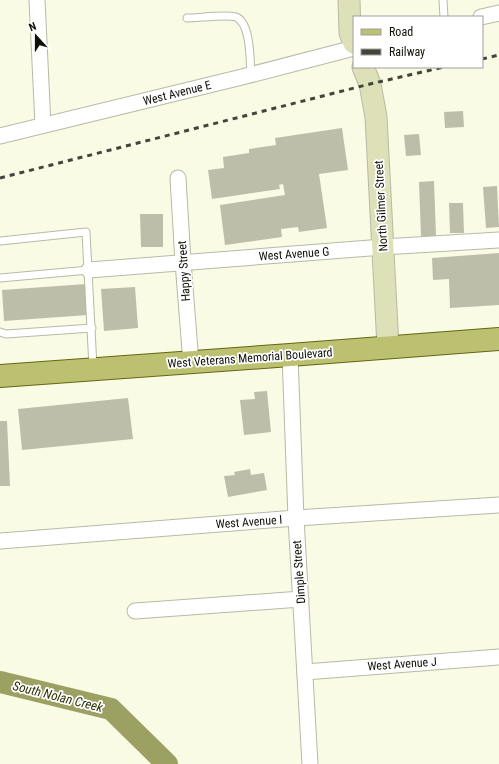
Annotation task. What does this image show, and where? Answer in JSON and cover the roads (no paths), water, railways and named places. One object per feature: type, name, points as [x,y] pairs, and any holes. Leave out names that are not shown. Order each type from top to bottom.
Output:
[{"type":"main road","name":"West Veterans Memorial Boulevard","points":[[0,376],[290,356],[499,339]]},
{"type":"street","points":[[37,0],[43,125]]},
{"type":"street","points":[[349,0],[350,33],[353,40]]},
{"type":"street","points":[[483,17],[499,13]]},
{"type":"street","name":"West Avenue E","points":[[0,136],[251,75],[353,48]]},
{"type":"street","name":"North Gilmer Street","points":[[363,68],[370,84],[376,117],[388,347]]},
{"type":"street","name":"Happy Street","points":[[178,178],[191,363]]},
{"type":"street","name":"West Avenue G","points":[[89,270],[499,240]]},
{"type":"street","name":"Dimple Street","points":[[290,356],[296,518],[310,764]]},
{"type":"street","name":"West Avenue I","points":[[0,541],[296,518],[499,505]]},
{"type":"street","points":[[134,611],[301,599]]},
{"type":"street","name":"West Avenue J","points":[[305,672],[499,657]]},
{"type":"lane","points":[[443,0],[444,16]]},
{"type":"lane","points":[[187,18],[224,16],[236,18],[244,24],[248,36],[251,75]]},
{"type":"lane","points":[[0,241],[86,232],[94,370]]},
{"type":"lane","points":[[0,278],[89,270]]},
{"type":"lane","points":[[0,332],[6,334],[92,328]]},
{"type":"waterway","name":"South Nolan Creek","points":[[0,682],[111,709],[167,764]]},
{"type":"railway","points":[[483,59],[499,55]]},
{"type":"railway","points":[[0,178],[370,84],[440,68]]}]
